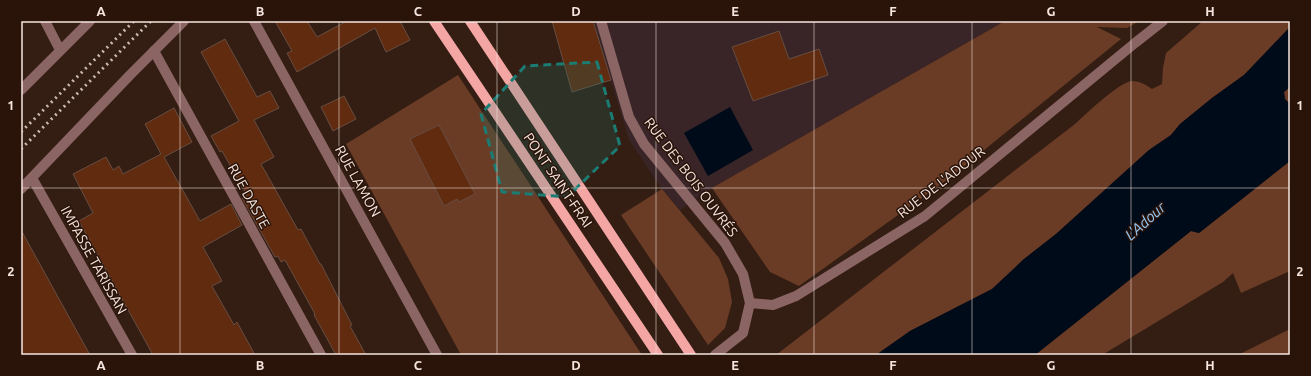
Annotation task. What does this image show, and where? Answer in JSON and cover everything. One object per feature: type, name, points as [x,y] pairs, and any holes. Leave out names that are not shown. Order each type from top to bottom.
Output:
[{"type":"main road","name":"PONT SAINT-FRAI","points":[[434,21],[658,355]]},
{"type":"main road","name":"PONT SAINT-FRAI","points":[[470,21],[691,355]]},
{"type":"street","points":[[45,21],[60,50]]},
{"type":"street","points":[[21,90],[90,21]]},
{"type":"street","points":[[21,189],[124,80],[184,21]]},
{"type":"street","name":"RUE LAMON","points":[[254,21],[437,355]]},
{"type":"street","name":"RUE DES BOIS OUVRÉS","points":[[601,21],[629,117],[644,144],[725,244],[743,274],[750,303]]},
{"type":"street","name":"RUE DE L'ADOUR","points":[[750,303],[773,305],[796,296],[925,216],[1163,21]]},
{"type":"street","name":"RUE DASTE","points":[[154,51],[321,355]]},
{"type":"street","name":"IMPASSE TARISSAN","points":[[32,178],[132,355]]},
{"type":"street","points":[[715,355],[743,333],[750,303]]},
{"type":"highlighted area","points":[[597,62],[620,146],[567,197],[502,192],[481,114],[525,66]]},
{"type":"shaded area","points":[[593,21],[1005,21],[712,188],[680,210],[662,189],[629,140]]},
{"type":"shaded area","points":[[1005,21],[1139,21],[1127,28],[1097,27],[1121,39],[951,177],[799,286],[770,272],[712,188]]},
{"type":"shaded area","points":[[1203,21],[1290,21],[1290,27],[1244,75],[1180,124],[1171,135],[1149,150],[1056,234],[1024,259],[992,289],[910,331],[876,355],[776,355],[1075,124],[1119,87],[1132,81],[1140,82],[1152,89],[1162,84],[1166,53]]},
{"type":"shaded area","points":[[458,75],[642,355],[461,355],[346,144]]},
{"type":"shaded area","points":[[1290,87],[1290,101],[1288,102],[1285,99],[1284,92]]},
{"type":"shaded area","points":[[1290,161],[1290,271],[1241,293],[1233,273],[1223,282],[1102,355],[1035,355],[1191,231],[1199,233]]},
{"type":"shaded area","points":[[662,189],[719,258],[728,279],[732,302],[725,328],[708,345],[621,215]]},
{"type":"shaded area","points":[[1290,329],[1290,355],[1238,355]]},
{"type":"water","name":"L'Adour","points":[[1290,27],[1290,87],[1284,92],[1285,99],[1288,102],[1290,101],[1290,161],[1199,233],[1191,231],[1035,355],[876,355],[910,331],[992,289],[1024,259],[1056,234],[1149,150],[1171,135],[1180,124],[1244,75]]},
{"type":"water","points":[[730,107],[753,150],[708,176],[684,133]]},
{"type":"building","points":[[275,21],[307,21],[317,37],[347,21],[400,21],[410,40],[386,52],[375,28],[297,72],[287,53],[292,51]]},
{"type":"building","points":[[552,21],[593,21],[611,80],[572,92]]},
{"type":"building","points":[[779,31],[789,59],[819,49],[828,75],[753,101],[732,47]]},
{"type":"building","points":[[225,39],[257,97],[270,91],[279,108],[254,120],[274,157],[261,164],[298,230],[301,229],[321,264],[352,325],[350,326],[366,355],[336,355],[285,260],[281,262],[278,256],[275,257],[242,198],[247,195],[222,151],[220,152],[211,136],[239,121],[201,52]]},
{"type":"building","points":[[344,96],[356,119],[333,131],[321,107]]},
{"type":"building","points":[[174,108],[192,142],[164,157],[200,221],[231,204],[242,225],[203,247],[222,281],[212,286],[234,325],[237,322],[255,355],[153,355],[79,221],[93,213],[73,174],[106,157],[113,170],[119,166],[123,174],[161,154],[145,124]]},
{"type":"building","points":[[439,125],[475,194],[459,202],[457,199],[444,206],[410,139]]},
{"type":"building","points":[[21,230],[90,355],[21,355]]},
{"type":"railway","points":[[21,132],[134,21]]},
{"type":"railway","points":[[21,149],[151,21]]}]
